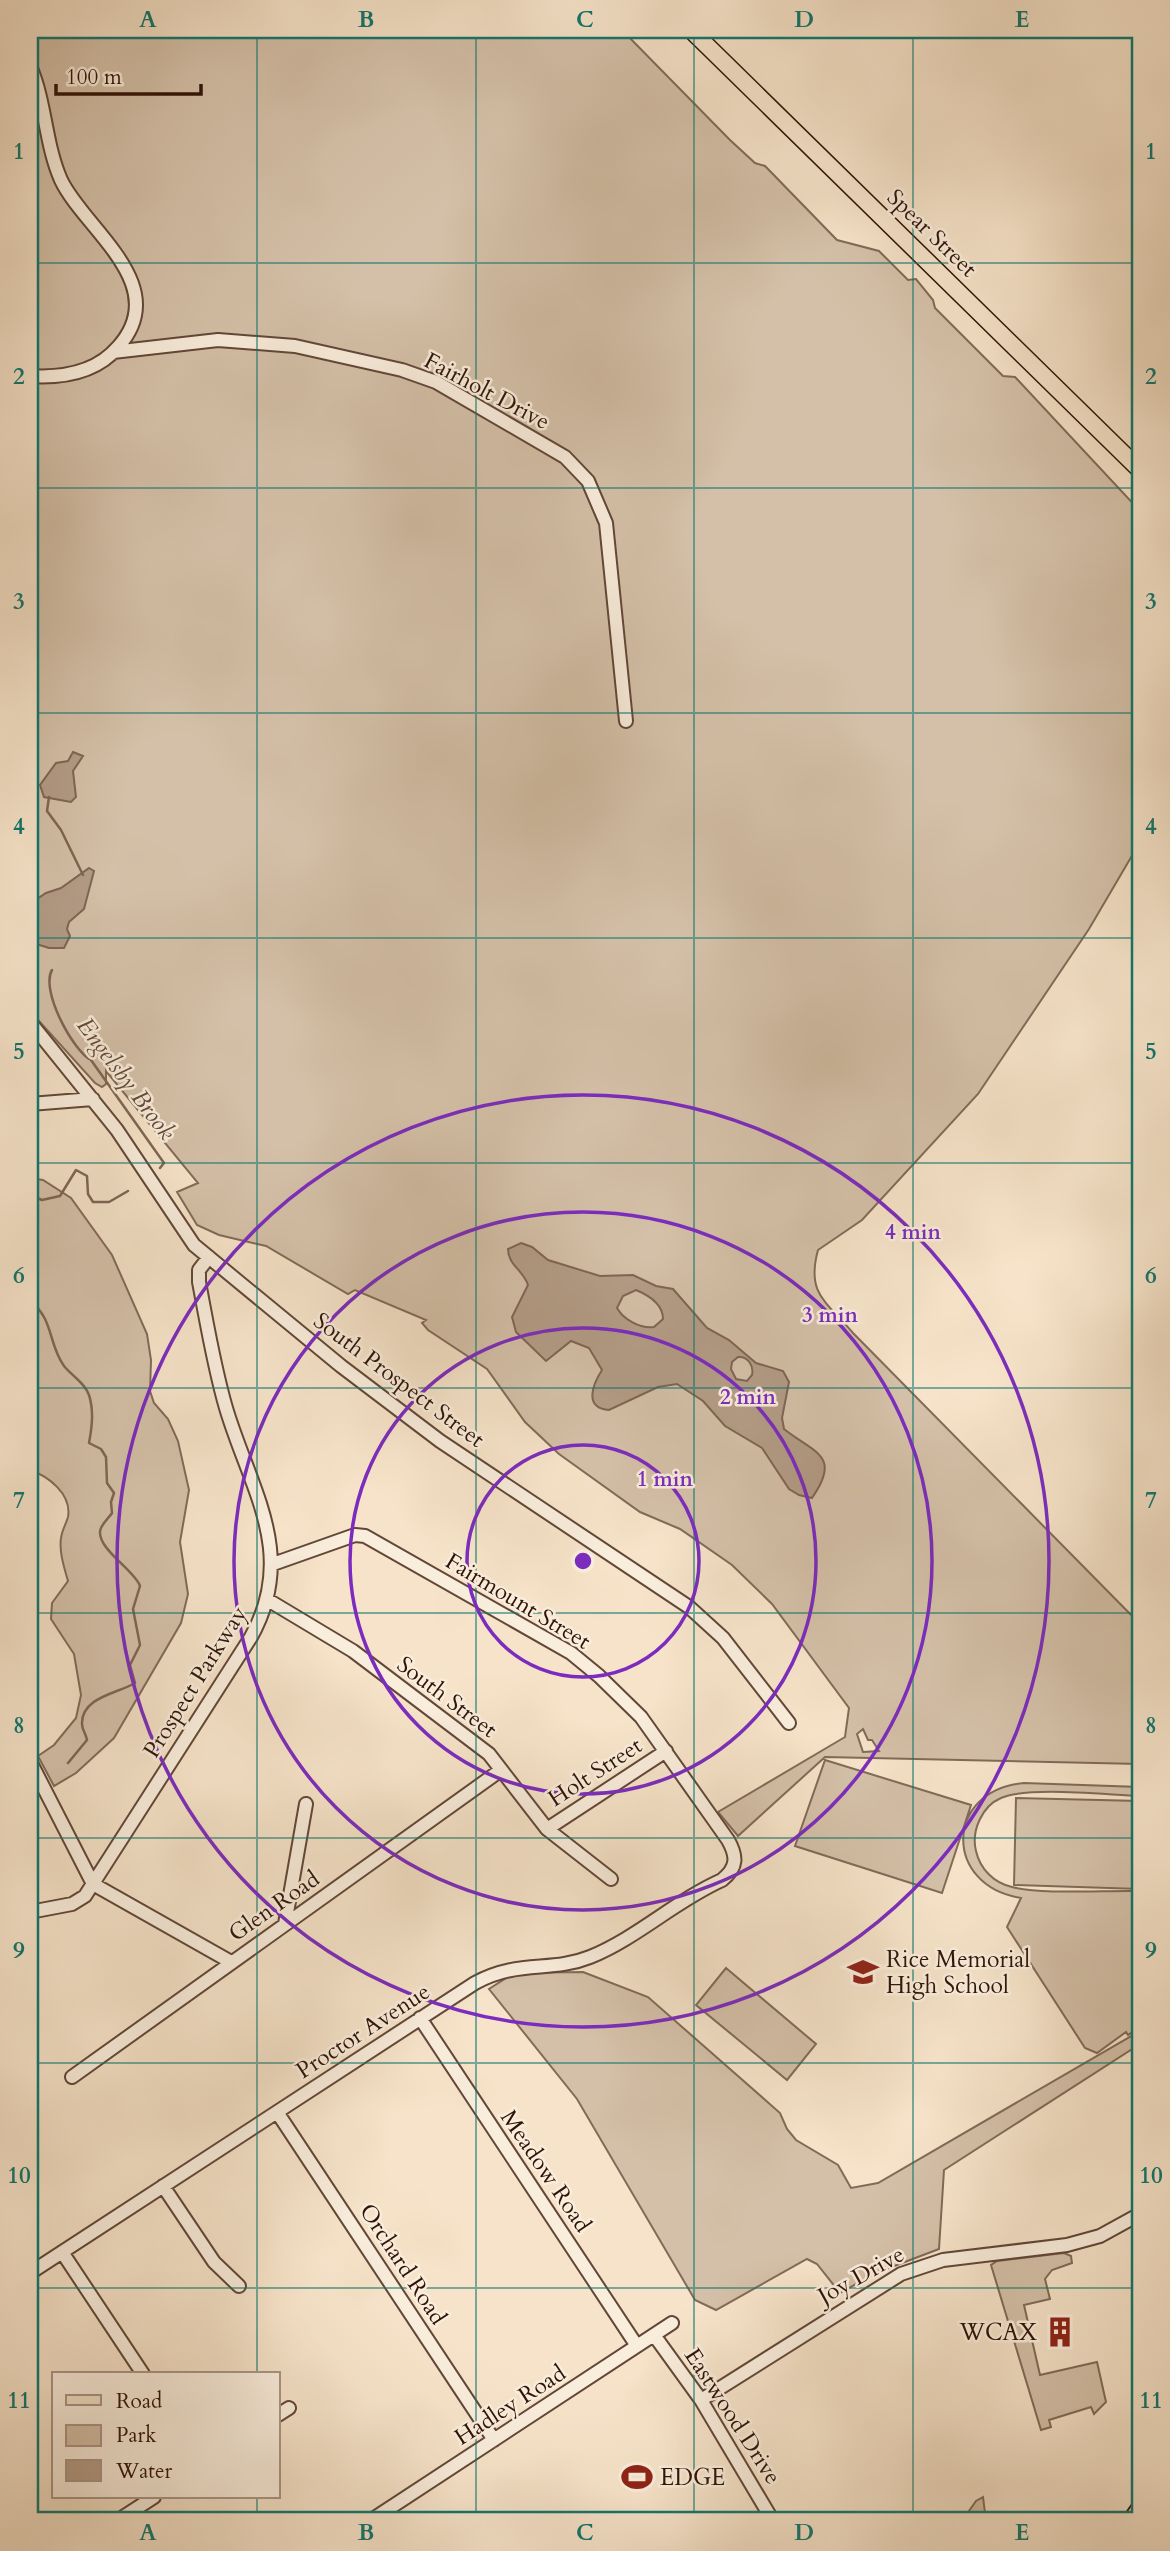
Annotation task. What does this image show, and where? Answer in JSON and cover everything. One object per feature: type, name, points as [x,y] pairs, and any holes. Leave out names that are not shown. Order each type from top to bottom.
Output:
[{"type":"highway","points":[[1133,2521],[1140,2511]]},
{"type":"main road","name":"Spear Street","points":[[691,30],[1140,470]]},
{"type":"street","points":[[30,66],[40,94],[60,178],[72,199],[116,252],[130,279],[134,297],[131,326],[113,352],[98,363],[75,373],[30,376]]},
{"type":"street","name":"Fairholt Drive","points":[[113,352],[218,340],[295,346],[389,367],[436,382],[565,457],[588,481],[606,523],[626,721]]},
{"type":"street","name":"South Prospect Street","points":[[30,1023],[138,1159],[188,1237],[341,1366],[440,1441],[707,1621],[789,1723]]},
{"type":"street","points":[[30,1104],[93,1099]]},
{"type":"street","name":"Prospect Parkway","points":[[30,1912],[72,1904],[85,1896],[251,1637],[268,1600],[273,1564],[266,1521],[232,1426],[217,1372],[198,1277],[199,1270],[209,1256]]},
{"type":"street","name":"Fairmount Street","points":[[273,1564],[346,1538],[365,1536],[570,1653],[641,1717],[728,1840],[736,1854],[735,1866]]},
{"type":"street","name":"South Street","points":[[268,1600],[353,1651],[476,1744],[502,1770],[547,1829],[611,1879]]},
{"type":"street","name":"Holt Street","points":[[547,1829],[666,1751]]},
{"type":"street","points":[[30,1761],[93,1884],[231,1962]]},
{"type":"street","name":"Glen Road","points":[[72,2077],[502,1770]]},
{"type":"street","points":[[285,1924],[306,1804]]},
{"type":"street","name":"Proctor Avenue","points":[[30,2273],[420,2018],[497,1972],[590,1957],[722,1880],[735,1866]]},
{"type":"street","name":"Meadow Road","points":[[420,2018],[637,2346]]},
{"type":"street","name":"Orchard Road","points":[[277,2112],[494,2440]]},
{"type":"street","points":[[163,2186],[214,2262],[239,2286]]},
{"type":"street","name":"Joy Drive","points":[[701,2400],[901,2274],[943,2260],[1041,2249],[1084,2241],[1140,2214]]},
{"type":"street","points":[[62,2252],[142,2372]]},
{"type":"street","name":"Hadley Road","points":[[370,2521],[672,2323]]},
{"type":"street","name":"Eastwood Drive","points":[[654,2335],[701,2400],[774,2521]]},
{"type":"street","points":[[117,2521],[152,2498]]},
{"type":"green space","points":[[30,30],[622,30],[730,140],[755,163],[765,166],[837,240],[879,251],[908,280],[916,279],[933,300],[935,308],[1003,376],[1015,377],[1140,511],[1140,842],[1089,929],[978,1094],[862,1220],[818,1250],[815,1277],[821,1296],[853,1333],[1140,1624],[1140,1764],[825,1757],[738,1836],[718,1812],[845,1737],[849,1708],[772,1604],[732,1565],[680,1529],[640,1512],[559,1454],[525,1422],[487,1369],[428,1330],[422,1323],[426,1320],[355,1290],[348,1294],[266,1246],[219,1235],[197,1225],[177,1192],[198,1183],[106,1071],[106,1084],[102,1087],[95,1083],[30,1011]],"holes":[[[863,1729],[868,1740],[872,1740],[879,1751],[863,1752],[857,1734]]]},
{"type":"green space","points":[[30,1178],[43,1180],[71,1198],[112,1255],[147,1334],[151,1360],[150,1391],[154,1403],[168,1419],[178,1441],[189,1490],[180,1542],[188,1594],[181,1623],[114,1738],[76,1773],[54,1786],[38,1756],[54,1745],[76,1718],[81,1695],[74,1654],[51,1619],[52,1603],[68,1581],[61,1543],[68,1509],[57,1487],[30,1470]]},
{"type":"green space","points":[[825,1760],[971,1805],[942,1893],[795,1846]]},
{"type":"green space","points":[[1024,1783],[1140,1787],[1140,1796],[1049,1792],[1014,1794],[1001,1798],[988,1807],[979,1820],[975,1835],[976,1851],[984,1869],[1005,1885],[1040,1891],[1140,1891],[1140,2027],[1128,2035],[1126,2032],[1097,2053],[1085,2048],[1007,1927],[1021,1898],[995,1890],[977,1876],[967,1858],[963,1839],[967,1819],[979,1802],[998,1789]]},
{"type":"green space","points":[[1016,1798],[1140,1801],[1140,1889],[1014,1885]]},
{"type":"green space","points":[[726,1968],[816,2044],[787,2080],[696,2005]]},
{"type":"green space","points":[[583,1972],[648,1997],[780,2113],[787,2129],[796,2140],[838,2165],[851,2188],[878,2183],[1140,2031],[1140,2044],[944,2170],[939,2249],[876,2273],[840,2293],[817,2264],[807,2259],[716,2310],[695,2300],[577,2099],[489,1989],[514,1973]]},
{"type":"green space","points":[[1064,2253],[1071,2256],[1072,2263],[1052,2270],[1045,2279],[1050,2299],[1024,2305],[1040,2375],[1097,2362],[1106,2402],[1094,2414],[1091,2407],[1049,2420],[1051,2427],[1041,2430],[991,2265],[997,2261]]},
{"type":"green space","points":[[983,2497],[986,2521],[962,2521],[976,2501]]},
{"type":"water","points":[[73,752],[83,756],[73,771],[76,797],[71,802],[44,797],[40,785],[56,763],[68,761]]},
{"type":"water","points":[[89,868],[94,871],[84,909],[69,922],[67,929],[70,936],[64,948],[49,948],[30,942],[30,909],[34,901],[61,888]]},
{"type":"water","points":[[521,1243],[532,1247],[548,1260],[600,1276],[633,1275],[656,1286],[673,1289],[707,1328],[729,1340],[756,1363],[783,1371],[789,1382],[782,1418],[784,1429],[814,1450],[824,1464],[821,1484],[812,1498],[789,1489],[762,1448],[725,1426],[703,1401],[677,1384],[658,1387],[609,1410],[596,1405],[593,1388],[602,1370],[589,1348],[571,1341],[546,1361],[516,1332],[512,1317],[528,1285],[510,1259],[508,1249]],"holes":[[[636,1290],[650,1297],[660,1309],[663,1319],[654,1327],[632,1322],[617,1308],[623,1296]],[[738,1357],[745,1358],[751,1365],[752,1375],[747,1381],[736,1379],[731,1369],[732,1362]]]},
{"type":"waterway","points":[[49,797],[47,811],[61,830],[83,875]]},
{"type":"waterway","name":"Engelsby Brook","points":[[52,970],[49,979],[60,1019],[76,1045],[91,1060],[164,1163],[160,1168]]},
{"type":"waterway","name":"Engelsby Brook","points":[[30,1195],[42,1200],[60,1196],[76,1170],[87,1176],[88,1194],[93,1202],[109,1202],[128,1191]]},
{"type":"waterway","name":"Engelsby Brook","points":[[30,1301],[43,1316],[64,1366],[89,1395],[92,1407],[89,1443],[101,1449],[106,1457],[107,1483],[114,1493],[112,1513],[101,1527],[101,1539],[140,1586],[133,1609],[140,1645],[130,1665],[135,1683],[102,1697],[88,1708],[83,1715],[82,1724],[87,1740],[68,1763]]},
{"type":"place","name":"Rice Memorial High School","points":[[863,1972]]},
{"type":"place","name":"WCAX","points":[[1060,2332]]},
{"type":"place","name":"EDGE","points":[[637,2477]]}]
